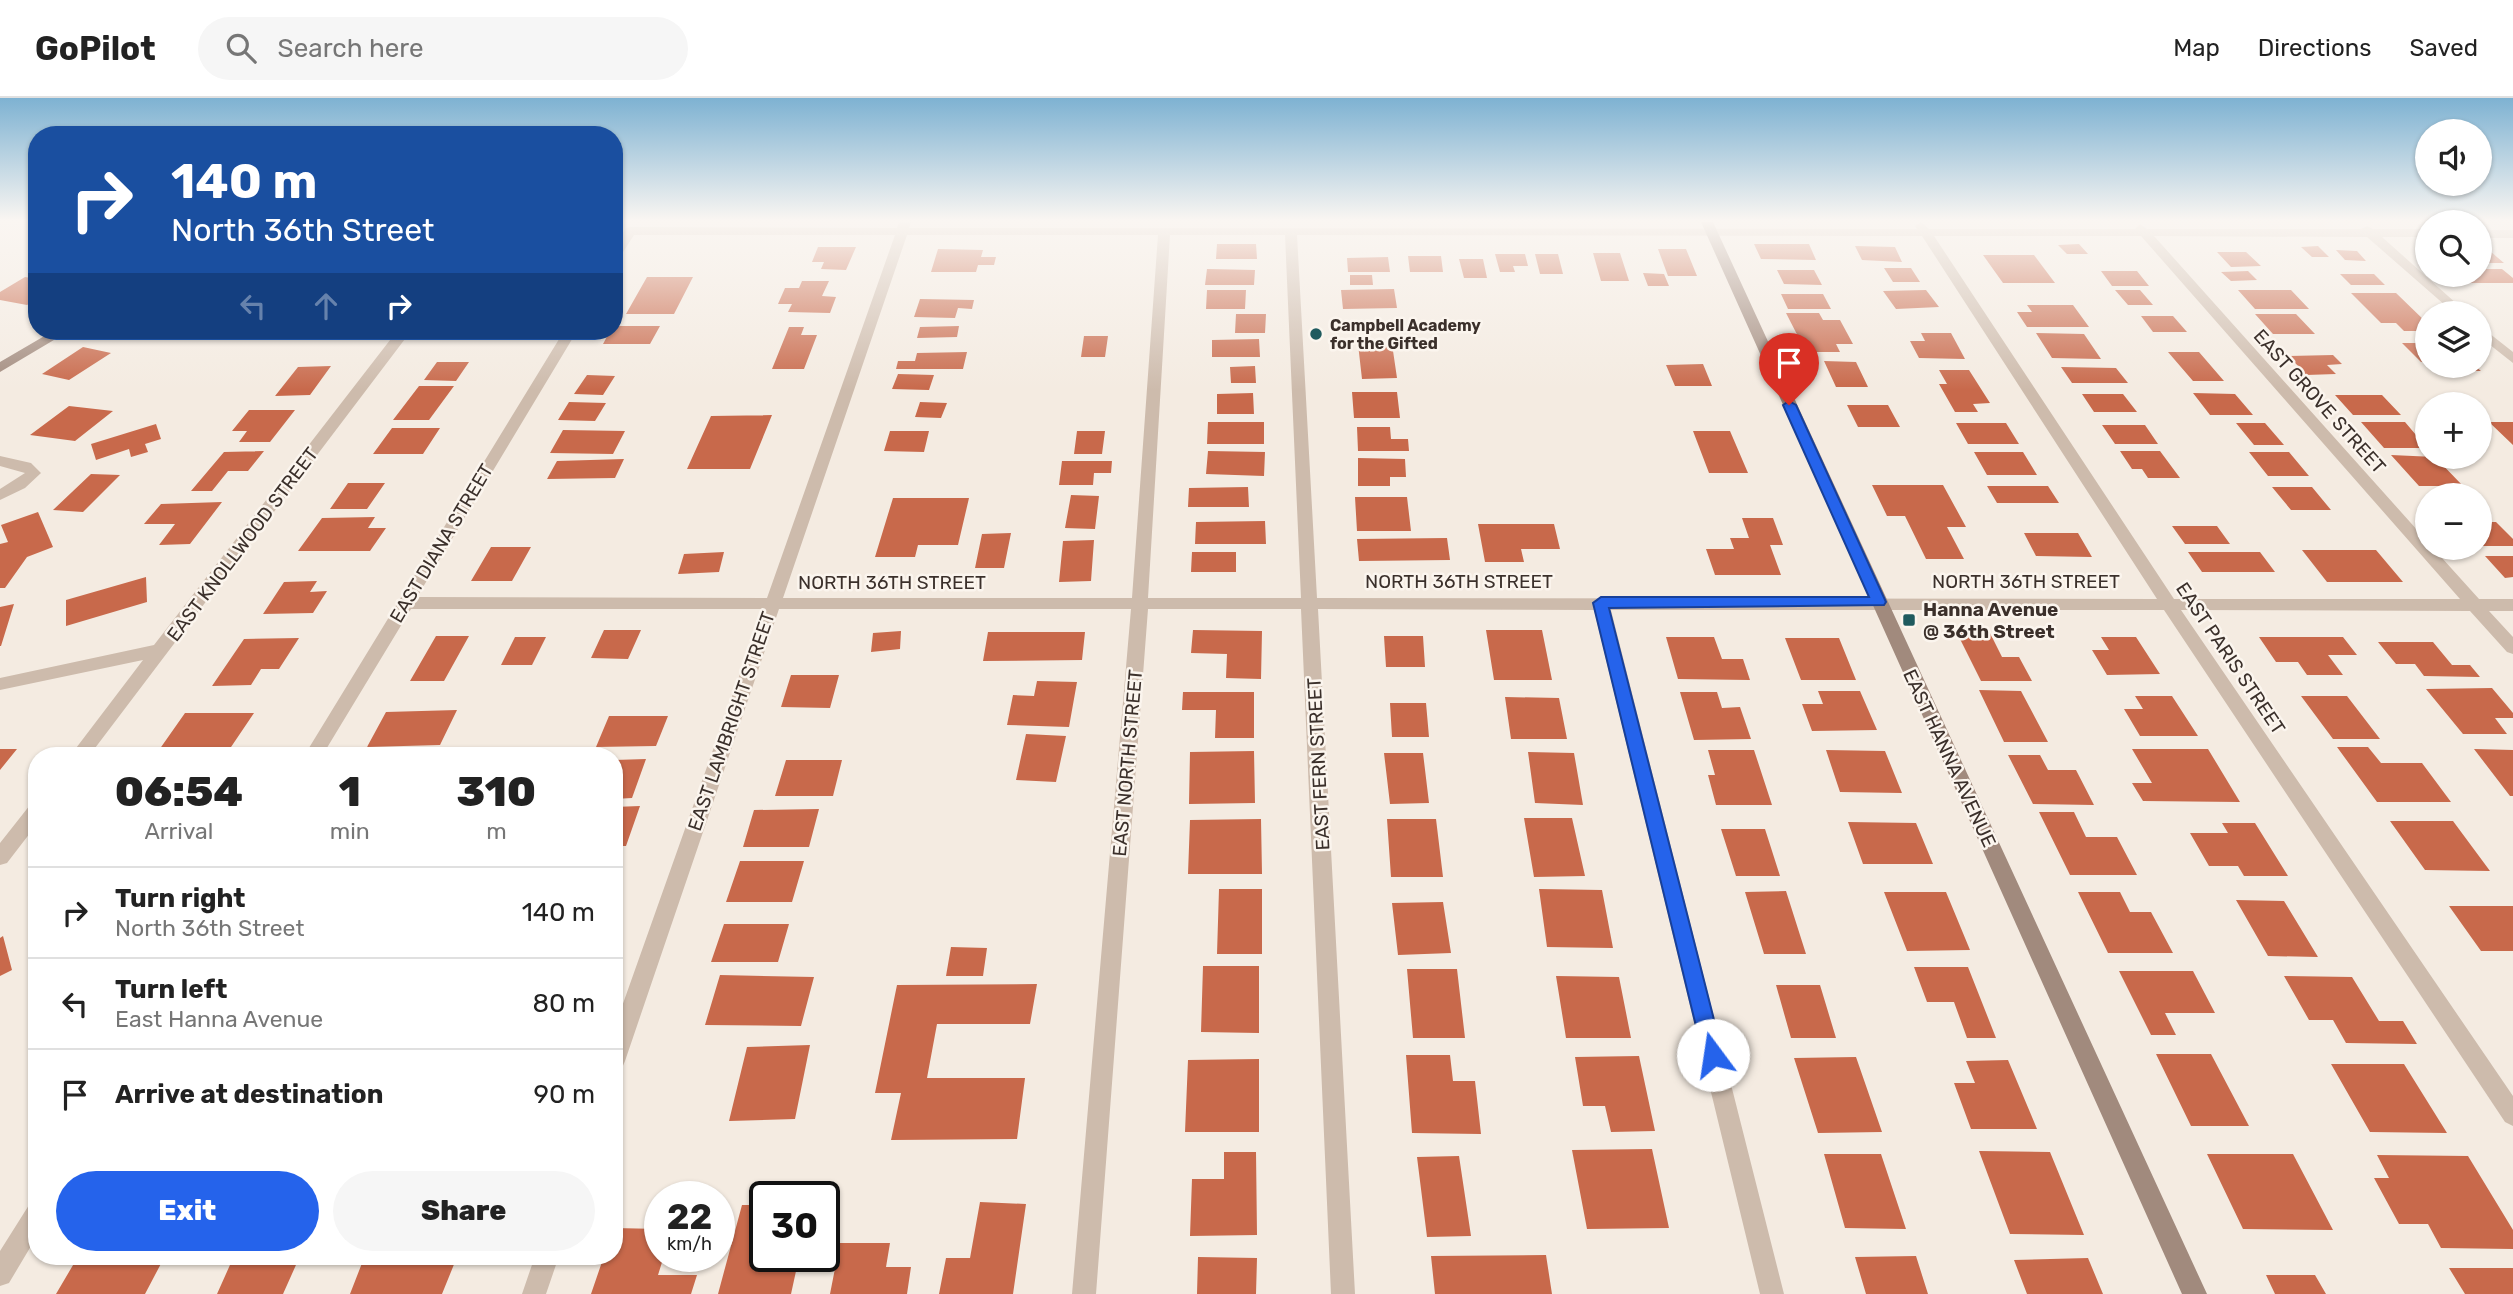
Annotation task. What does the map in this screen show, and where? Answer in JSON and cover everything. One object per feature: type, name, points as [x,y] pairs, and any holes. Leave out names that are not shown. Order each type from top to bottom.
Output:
[{"type":"street","name":"EAST LAMBRIGHT STREET","points":[[623,1035],[886,278]]},
{"type":"street","name":"EAST NORTH STREET","points":[[1084,1294],[1140,602],[1161,278]]},
{"type":"street","name":"EAST FERN STREET","points":[[1293,278],[1343,1294]]},
{"type":"street","name":"EAST HANNA AVENUE","points":[[1732,278],[2195,1294]]},
{"type":"street","name":"EAST PARIS STREET","points":[[1955,278],[2168,603],[2513,1115]]},
{"type":"street","name":"EAST GROVE STREET","points":[[2185,278],[2513,648]]},
{"type":"street","points":[[2421,278],[2448,301]]},
{"type":"street","points":[[0,368],[47,340]]},
{"type":"street","name":"EAST KNOLLWOOD STREET","points":[[86,747],[397,340]]},
{"type":"street","name":"EAST DIANA STREET","points":[[318,747],[565,340]]},
{"type":"street","points":[[2492,341],[2513,359]]},
{"type":"street","points":[[0,461],[26,466],[34,473],[20,485],[0,495]]},
{"type":"street","name":"NORTH 36TH STREET","points":[[406,603],[1878,602],[2513,605]]},
{"type":"street","points":[[1601,603],[1772,1294]]},
{"type":"street","points":[[0,684],[161,650]]},
{"type":"street","points":[[0,857],[28,821]]},
{"type":"street","points":[[0,1274],[28,1228]]},
{"type":"street","points":[[534,1294],[544,1265]]},
{"type":"building","points":[[28,278],[27,305],[0,300],[0,292]]},
{"type":"building","points":[[647,278],[693,278],[674,314],[626,314]]},
{"type":"building","points":[[1206,278],[1254,278],[1254,285],[1205,285]]},
{"type":"building","points":[[1350,278],[1372,278],[1373,285],[1350,285]]},
{"type":"building","points":[[1600,278],[1628,278],[1629,281],[1601,281]]},
{"type":"building","points":[[1645,278],[1666,278],[1669,286],[1648,286]]},
{"type":"building","points":[[1781,278],[1818,278],[1822,285],[1784,284]]},
{"type":"building","points":[[1890,278],[1917,278],[1920,282],[1893,282]]},
{"type":"building","points":[[1999,278],[2051,278],[2055,283],[2003,283]]},
{"type":"building","points":[[2106,278],[2142,278],[2149,286],[2112,286]]},
{"type":"building","points":[[2227,278],[2257,280],[2231,281]]},
{"type":"building","points":[[2344,278],[2378,278],[2385,285],[2351,285]]},
{"type":"building","points":[[2492,278],[2513,278],[2513,283],[2492,283]]},
{"type":"building","points":[[802,281],[829,281],[822,296],[836,297],[830,313],[788,312],[792,304],[778,304],[785,288],[799,288]]},
{"type":"building","points":[[1394,289],[1397,308],[1343,309],[1341,290]]},
{"type":"building","points":[[1207,290],[1246,290],[1245,309],[1206,309]]},
{"type":"building","points":[[1926,290],[1939,307],[1896,309],[1883,291]]},
{"type":"building","points":[[2115,290],[2140,290],[2153,305],[2128,305]]},
{"type":"building","points":[[2238,290],[2291,290],[2309,309],[2255,309]]},
{"type":"building","points":[[2351,293],[2396,293],[2415,311],[2415,331],[2404,331],[2396,323],[2381,323]]},
{"type":"building","points":[[1781,294],[1823,294],[1831,309],[1788,309]]},
{"type":"building","points":[[920,299],[974,300],[972,309],[958,308],[955,318],[914,317]]},
{"type":"building","points":[[2027,305],[2073,305],[2089,327],[2027,327],[2017,312],[2032,312]]},
{"type":"building","points":[[1786,313],[1819,313],[1823,320],[1840,320],[1853,344],[1836,344],[1840,352],[1806,352]]},
{"type":"building","points":[[1236,314],[1266,314],[1265,333],[1235,333]]},
{"type":"building","points":[[2255,314],[2296,314],[2315,334],[2273,334]]},
{"type":"building","points":[[2141,316],[2173,316],[2187,332],[2153,332]]},
{"type":"building","points":[[623,326],[660,326],[650,344],[603,344],[605,340],[623,340]]},
{"type":"building","points":[[959,326],[957,337],[917,338],[920,327]]},
{"type":"building","points":[[789,327],[804,327],[801,335],[817,335],[804,369],[772,369]]},
{"type":"building","points":[[1921,333],[1951,333],[1965,359],[1919,358],[1910,341],[1925,341]]},
{"type":"building","points":[[2036,333],[2084,334],[2101,359],[2052,358]]},
{"type":"building","points":[[1084,336],[1108,336],[1105,357],[1081,357]]},
{"type":"building","points":[[1259,339],[1260,357],[1212,357],[1212,340]]},
{"type":"building","points":[[2402,343],[2415,343],[2415,356]]},
{"type":"building","points":[[1358,344],[1392,344],[1397,378],[1362,379]]},
{"type":"building","points":[[83,347],[111,353],[69,380],[42,374]]},
{"type":"building","points":[[967,352],[963,369],[896,369],[898,361],[915,361],[917,353]]},
{"type":"building","points":[[2168,352],[2199,352],[2224,381],[2193,381]]},
{"type":"building","points":[[2333,355],[2342,364],[2327,365],[2336,374],[2306,375],[2289,356]]},
{"type":"building","points":[[1824,361],[1856,362],[1868,387],[1836,387]]},
{"type":"building","points":[[437,362],[469,362],[456,381],[424,380]]},
{"type":"building","points":[[1703,364],[1712,386],[1675,386],[1666,365]]},
{"type":"building","points":[[331,366],[310,395],[275,396],[298,367]]},
{"type":"building","points":[[1255,366],[1256,383],[1231,383],[1230,367]]},
{"type":"building","points":[[2061,367],[2116,368],[2128,383],[2072,383]]},
{"type":"building","points":[[1939,370],[1969,370],[1990,403],[1973,404],[1978,412],[1955,412],[1939,384],[1947,384]]},
{"type":"building","points":[[898,374],[934,375],[929,390],[892,389]]},
{"type":"building","points":[[587,375],[615,376],[603,395],[574,394]]},
{"type":"building","points":[[419,386],[454,386],[429,420],[393,420]]},
{"type":"building","points":[[1352,392],[1397,392],[1400,418],[1354,418]]},
{"type":"building","points":[[1253,393],[1254,414],[1217,414],[1217,394]]},
{"type":"building","points":[[2193,393],[2235,394],[2253,415],[2210,415]]},
{"type":"building","points":[[2082,394],[2123,394],[2137,412],[2094,412]]},
{"type":"building","points":[[2335,395],[2382,395],[2401,415],[2353,415]]},
{"type":"building","points":[[569,402],[606,403],[595,421],[558,420]]},
{"type":"building","points":[[920,402],[947,403],[941,418],[915,417]]},
{"type":"building","points":[[1847,405],[1888,405],[1900,427],[1858,427]]},
{"type":"building","points":[[69,406],[113,411],[75,441],[30,435]]},
{"type":"building","points":[[249,410],[295,410],[270,442],[239,442],[247,431],[232,431]]},
{"type":"building","points":[[772,415],[750,469],[687,469],[711,416]]},
{"type":"building","points":[[1208,422],[1264,422],[1264,444],[1207,444]]},
{"type":"building","points":[[2361,422],[2405,422],[2415,434],[2415,448],[2384,448]]},
{"type":"building","points":[[2492,422],[2513,422],[2513,445],[2492,425]]},
{"type":"building","points":[[1956,423],[2006,423],[2019,444],[1968,444]]},
{"type":"building","points":[[2236,423],[2265,423],[2284,445],[2254,445]]},
{"type":"building","points":[[156,424],[161,439],[145,444],[148,452],[131,457],[129,449],[96,460],[91,444]]},
{"type":"building","points":[[2102,425],[2145,425],[2158,444],[2115,444]]},
{"type":"building","points":[[1357,427],[1390,427],[1391,439],[1408,439],[1409,451],[1358,451]]},
{"type":"building","points":[[392,428],[440,428],[423,454],[373,454]]},
{"type":"building","points":[[563,430],[625,431],[613,454],[550,453]]},
{"type":"building","points":[[890,431],[929,431],[924,452],[884,451]]},
{"type":"building","points":[[1077,431],[1105,431],[1102,454],[1074,454]]},
{"type":"building","points":[[1693,431],[1730,431],[1748,473],[1709,473]]},
{"type":"building","points":[[264,451],[248,471],[228,471],[212,491],[191,491],[224,452]]},
{"type":"building","points":[[1208,451],[1265,452],[1264,476],[1206,474]]},
{"type":"building","points":[[2120,451],[2160,451],[2180,478],[2148,478],[2142,469],[2132,469]]},
{"type":"building","points":[[1974,452],[2023,452],[2037,475],[1987,475]]},
{"type":"building","points":[[2249,452],[2289,452],[2309,476],[2268,476]]},
{"type":"building","points":[[2391,455],[2415,456],[2415,469],[2447,469],[2460,483],[2416,483]]},
{"type":"building","points":[[1358,458],[1405,459],[1406,477],[1390,477],[1390,486],[1358,486]]},
{"type":"building","points":[[624,459],[615,478],[547,479],[557,461]]},
{"type":"building","points":[[1062,461],[1112,461],[1111,473],[1094,473],[1093,485],[1059,485]]},
{"type":"building","points":[[91,474],[120,475],[83,512],[53,510]]},
{"type":"building","points":[[348,483],[385,483],[367,509],[330,509]]},
{"type":"building","points":[[1872,485],[1943,485],[1966,527],[1947,527],[1964,559],[1926,559],[1905,516],[1887,516]]},
{"type":"building","points":[[1987,486],[2048,486],[2059,503],[1997,503]]},
{"type":"building","points":[[1248,487],[1249,507],[1188,507],[1189,488]]},
{"type":"building","points":[[2272,487],[2312,487],[2331,510],[2291,510]]},
{"type":"building","points":[[1071,495],[1099,496],[1095,529],[1065,528]]},
{"type":"building","points":[[1355,497],[1407,497],[1411,531],[1357,531]]},
{"type":"building","points":[[893,498],[969,498],[958,545],[918,545],[915,557],[875,557]]},
{"type":"building","points":[[222,502],[190,544],[159,545],[175,524],[144,524],[161,504]]},
{"type":"building","points":[[38,512],[53,547],[27,557],[5,588],[0,588],[0,544],[8,542],[1,525]]},
{"type":"building","points":[[375,517],[368,528],[386,528],[370,551],[298,551],[322,518]]},
{"type":"building","points":[[1742,518],[1773,518],[1783,545],[1770,545],[1781,575],[1715,575],[1706,549],[1734,549],[1730,538],[1749,538]]},
{"type":"building","points":[[1265,521],[1266,544],[1195,544],[1196,522]]},
{"type":"building","points":[[2492,522],[2496,522],[2513,539],[2513,546],[2492,546]]},
{"type":"building","points":[[1478,524],[1554,524],[1560,549],[1521,549],[1524,562],[1485,562]]},
{"type":"building","points":[[2172,526],[2217,526],[2230,544],[2185,544]]},
{"type":"building","points":[[1011,533],[1004,568],[975,568],[982,534]]},
{"type":"building","points":[[2024,533],[2078,533],[2092,557],[2036,556]]},
{"type":"building","points":[[1447,538],[1450,560],[1359,561],[1357,539]]},
{"type":"building","points":[[1094,540],[1091,581],[1059,582],[1063,541]]},
{"type":"building","points":[[491,547],[531,547],[512,581],[471,581]]},
{"type":"building","points":[[2302,550],[2376,550],[2403,582],[2327,582]]},
{"type":"building","points":[[724,552],[719,572],[678,574],[684,554]]},
{"type":"building","points":[[1192,552],[1236,552],[1236,572],[1191,572]]},
{"type":"building","points":[[2188,552],[2260,552],[2275,572],[2202,572]]},
{"type":"building","points":[[2492,556],[2513,556],[2513,577],[2505,578],[2489,560],[2492,560]]},
{"type":"building","points":[[146,577],[147,602],[66,626],[66,600]]},
{"type":"building","points":[[317,581],[310,592],[327,591],[313,613],[263,614],[284,582]]},
{"type":"building","points":[[14,604],[1,646],[0,646],[0,607]]},
{"type":"building","points":[[604,630],[641,630],[628,659],[591,658]]},
{"type":"building","points":[[1193,630],[1262,631],[1261,679],[1226,678],[1227,654],[1191,653]]},
{"type":"building","points":[[1486,630],[1542,630],[1552,680],[1494,680]]},
{"type":"building","points":[[901,631],[900,649],[871,652],[873,633]]},
{"type":"building","points":[[988,632],[1085,632],[1082,660],[983,661]]},
{"type":"building","points":[[1957,633],[1990,633],[2002,657],[2019,657],[2032,681],[1981,681]]},
{"type":"building","points":[[436,636],[469,636],[444,681],[410,681]]},
{"type":"building","points":[[1384,636],[1423,636],[1425,667],[1386,667]]},
{"type":"building","points":[[515,637],[546,637],[532,665],[501,665]]},
{"type":"building","points":[[1666,637],[1714,637],[1722,659],[1743,659],[1750,680],[1678,679]]},
{"type":"building","points":[[2101,637],[2136,637],[2160,674],[2107,675],[2092,650],[2109,650]]},
{"type":"building","points":[[2259,637],[2343,637],[2357,655],[2328,655],[2343,675],[2307,675],[2298,662],[2276,662]]},
{"type":"building","points":[[299,638],[279,669],[261,669],[251,685],[212,686],[244,639]]},
{"type":"building","points":[[1785,638],[1839,638],[1856,680],[1801,680]]},
{"type":"building","points":[[2378,642],[2433,642],[2452,665],[2470,665],[2480,677],[2424,676],[2415,664],[2396,664]]},
{"type":"building","points":[[791,675],[839,675],[830,708],[781,707]]},
{"type":"building","points":[[1037,681],[1077,682],[1069,727],[1007,725],[1013,695],[1034,696]]},
{"type":"building","points":[[2492,688],[2513,713],[2513,718],[2495,718],[2507,734],[2463,734],[2426,689]]},
{"type":"building","points":[[1979,690],[2021,691],[2048,742],[2004,742]]},
{"type":"building","points":[[1818,691],[1860,691],[1877,730],[1812,731],[1802,704],[1823,704]]},
{"type":"building","points":[[1183,692],[1254,692],[1254,738],[1215,738],[1216,710],[1182,710]]},
{"type":"building","points":[[1680,692],[1717,692],[1722,708],[1740,707],[1751,739],[1694,740]]},
{"type":"building","points":[[2135,696],[2172,696],[2198,736],[2140,736],[2124,709],[2143,709]]},
{"type":"building","points":[[2301,696],[2347,696],[2380,739],[2333,739]]},
{"type":"building","points":[[1505,697],[1559,698],[1567,739],[1511,739]]},
{"type":"building","points":[[1390,703],[1426,703],[1429,737],[1392,737]]},
{"type":"building","points":[[457,710],[440,745],[367,747],[386,712]]},
{"type":"building","points":[[185,713],[254,713],[231,747],[161,747]]},
{"type":"building","points":[[609,716],[668,716],[656,746],[596,747]]},
{"type":"building","points":[[1026,734],[1066,736],[1056,782],[1016,780]]},
{"type":"building","points":[[2337,747],[2368,747],[2381,763],[2422,763],[2451,802],[2377,802]]},
{"type":"building","points":[[0,749],[17,749],[0,770]]},
{"type":"building","points":[[2132,749],[2208,749],[2240,802],[2143,801],[2132,783],[2152,783]]},
{"type":"building","points":[[2474,749],[2513,750],[2513,796],[2510,796]]},
{"type":"building","points":[[1708,750],[1754,750],[1772,805],[1716,805],[1708,775],[1715,775]]},
{"type":"building","points":[[1826,750],[1885,751],[1902,793],[1840,792]]},
{"type":"building","points":[[1254,751],[1255,803],[1189,804],[1190,752]]},
{"type":"building","points":[[1528,752],[1574,753],[1583,805],[1535,803]]},
{"type":"building","points":[[1384,753],[1423,753],[1429,803],[1390,804]]},
{"type":"building","points":[[2008,755],[2040,755],[2048,770],[2076,770],[2094,805],[2033,804]]},
{"type":"building","points":[[646,759],[632,798],[623,798],[623,760]]},
{"type":"building","points":[[786,760],[842,760],[833,796],[775,796]]},
{"type":"building","points":[[640,806],[626,846],[623,846],[623,807]]},
{"type":"building","points":[[819,809],[809,847],[743,847],[754,810]]},
{"type":"building","points":[[2039,812],[2074,812],[2086,837],[2117,837],[2137,875],[2070,875]]},
{"type":"building","points":[[1524,818],[1572,818],[1585,876],[1534,877]]},
{"type":"building","points":[[1261,819],[1262,874],[1188,874],[1190,820]]},
{"type":"building","points":[[1387,819],[1436,819],[1443,877],[1391,877]]},
{"type":"building","points":[[2390,821],[2453,821],[2490,871],[2425,870]]},
{"type":"building","points":[[1848,822],[1916,823],[1933,864],[1863,864]]},
{"type":"building","points":[[2222,823],[2255,823],[2288,876],[2244,876],[2238,866],[2209,866],[2190,833],[2228,833]]},
{"type":"building","points":[[1721,829],[1765,829],[1780,876],[1736,876]]},
{"type":"building","points":[[740,861],[804,861],[792,902],[726,902]]},
{"type":"building","points":[[1219,889],[1262,889],[1262,954],[1217,954]]},
{"type":"building","points":[[1539,889],[1602,890],[1613,948],[1547,947]]},
{"type":"building","points":[[1786,891],[1806,954],[1764,954],[1745,892]]},
{"type":"building","points":[[1884,892],[1946,892],[1970,950],[1907,951]]},
{"type":"building","points":[[2078,892],[2120,892],[2130,912],[2151,912],[2173,953],[2108,953]]},
{"type":"building","points":[[2236,900],[2284,901],[2318,957],[2268,956]]},
{"type":"building","points":[[1443,902],[1451,953],[1398,955],[1392,903]]},
{"type":"building","points":[[2449,906],[2513,906],[2513,951],[2481,951]]},
{"type":"building","points":[[724,924],[789,924],[778,962],[711,962]]},
{"type":"building","points":[[3,936],[12,970],[0,976],[0,938]]},
{"type":"building","points":[[951,947],[987,948],[983,976],[946,976]]},
{"type":"building","points":[[1203,966],[1259,966],[1259,1033],[1201,1032]]},
{"type":"building","points":[[1914,967],[1968,967],[1996,1038],[1967,1038],[1954,1002],[1927,1002]]},
{"type":"building","points":[[1407,969],[1457,969],[1465,1038],[1413,1038]]},
{"type":"building","points":[[2119,971],[2193,971],[2215,1013],[2165,1013],[2176,1035],[2151,1035]]},
{"type":"building","points":[[720,975],[814,977],[801,1026],[705,1025]]},
{"type":"building","points":[[1556,976],[1619,977],[1631,1038],[1566,1038]]},
{"type":"building","points":[[2284,976],[2352,977],[2379,1021],[2403,1021],[2417,1044],[2346,1043],[2333,1020],[2309,1020]]},
{"type":"building","points":[[1037,984],[1030,1024],[937,1024],[927,1078],[1025,1078],[1017,1139],[891,1140],[901,1093],[875,1093],[897,985]]},
{"type":"building","points":[[1776,985],[1820,985],[1836,1038],[1791,1038]]},
{"type":"building","points":[[810,1045],[795,1119],[729,1121],[747,1047]]},
{"type":"building","points":[[2156,1054],[2211,1054],[2249,1126],[2191,1126]]},
{"type":"building","points":[[1406,1055],[1450,1055],[1453,1081],[1475,1081],[1481,1134],[1412,1133]]},
{"type":"building","points":[[1639,1056],[1655,1131],[1611,1132],[1605,1106],[1583,1106],[1575,1057]]},
{"type":"building","points":[[1856,1057],[1882,1132],[1818,1133],[1794,1058]]},
{"type":"building","points":[[1259,1059],[1259,1132],[1185,1132],[1188,1060]]},
{"type":"building","points":[[2008,1060],[2037,1129],[1971,1129],[1954,1083],[1975,1083],[1966,1061]]},
{"type":"building","points":[[2331,1064],[2404,1064],[2447,1133],[2370,1132]]},
{"type":"building","points":[[1652,1149],[1669,1228],[1587,1229],[1572,1150]]},
{"type":"building","points":[[1979,1151],[2050,1152],[2084,1235],[2010,1234]]},
{"type":"building","points":[[1224,1152],[1256,1152],[1257,1235],[1190,1236],[1192,1179],[1224,1179]]},
{"type":"building","points":[[1824,1154],[1881,1154],[1906,1229],[1845,1228]]},
{"type":"building","points":[[2207,1154],[2293,1154],[2333,1230],[2243,1229]]},
{"type":"building","points":[[2377,1155],[2468,1156],[2513,1230],[2513,1249],[2441,1248],[2428,1224],[2399,1224],[2374,1178],[2389,1178]]},
{"type":"building","points":[[1459,1156],[1471,1236],[1427,1237],[1417,1157]]},
{"type":"building","points":[[980,1202],[1026,1204],[1013,1294],[939,1294],[946,1258],[970,1258]]},
{"type":"building","points":[[742,1205],[749,1205],[749,1272],[796,1272],[791,1294],[718,1294],[724,1272],[735,1272],[735,1231]]},
{"type":"building","points":[[623,1228],[644,1229],[644,1272],[659,1272],[658,1275],[697,1275],[691,1294],[591,1294],[601,1265],[623,1265]]},
{"type":"building","points":[[840,1243],[890,1243],[886,1267],[911,1267],[907,1294],[830,1294],[834,1272],[840,1272]]},
{"type":"building","points":[[1546,1255],[1552,1294],[1435,1294],[1431,1256]]},
{"type":"building","points":[[1916,1256],[1928,1294],[1866,1294],[1855,1257]]},
{"type":"building","points":[[1198,1257],[1257,1258],[1256,1294],[1197,1294]]},
{"type":"building","points":[[2088,1258],[2103,1294],[2027,1294],[2014,1260]]},
{"type":"building","points":[[73,1265],[160,1265],[145,1294],[56,1294]]},
{"type":"building","points":[[230,1265],[296,1265],[283,1294],[217,1294]]},
{"type":"building","points":[[361,1265],[454,1265],[442,1294],[350,1294]]},
{"type":"building","points":[[2449,1268],[2513,1268],[2513,1294],[2465,1294]]},
{"type":"building","points":[[2266,1275],[2315,1275],[2326,1294],[2275,1294]]},
{"type":"place","name":"Campbell Academy for the Gifted","points":[[1316,334]]},
{"type":"place","name":"Hanna Avenue @ 36th Street","points":[[1909,620]]},
{"type":"route","points":[[1713,1055],[1601,603],[1878,602],[1789,405]]}]
